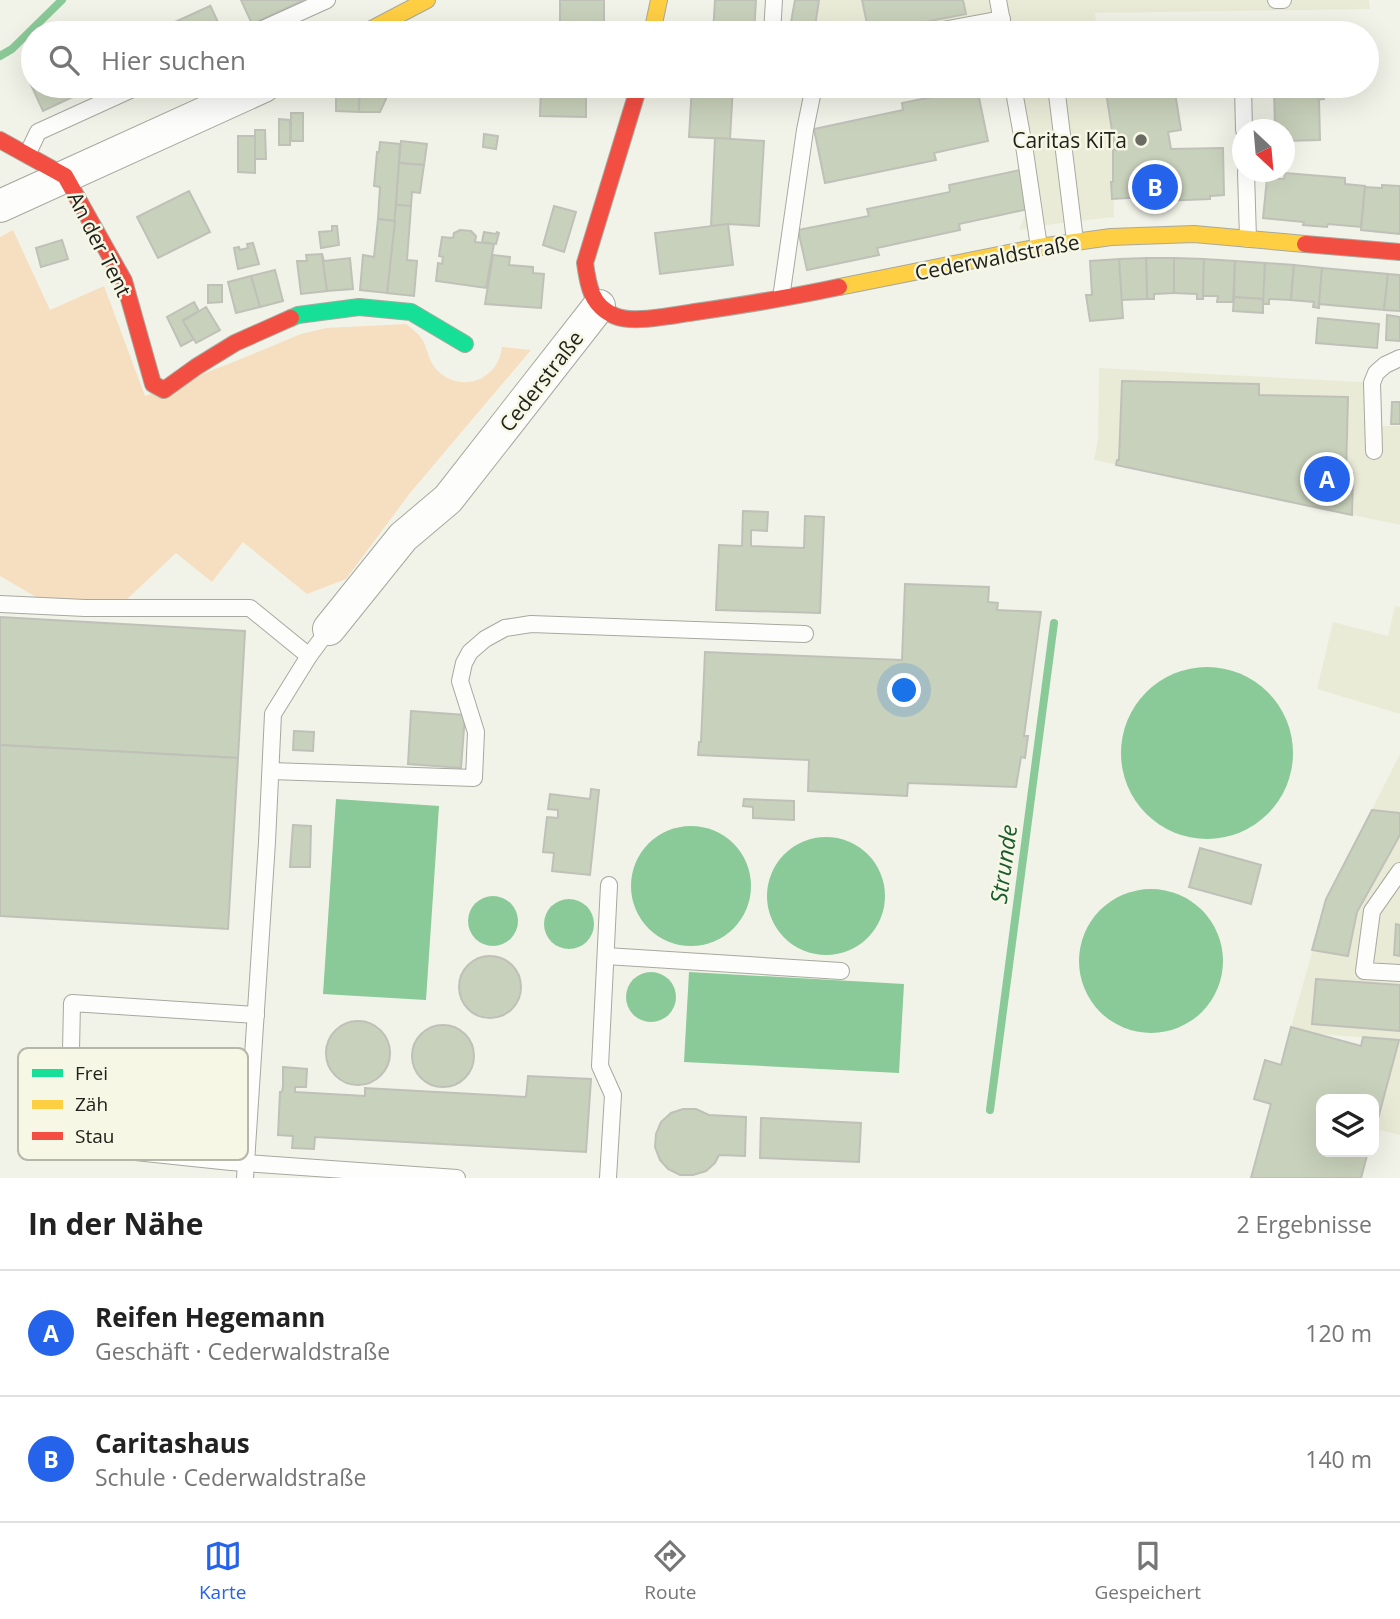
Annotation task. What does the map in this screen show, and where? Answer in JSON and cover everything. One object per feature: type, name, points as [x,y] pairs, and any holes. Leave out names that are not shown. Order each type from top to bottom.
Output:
[{"type":"street","points":[[387,21],[427,0]]},
{"type":"street","points":[[655,21],[659,0]]},
{"type":"street","points":[[0,206],[237,98]]},
{"type":"street","points":[[599,306],[589,288],[585,263],[635,98]]},
{"type":"street","name":"An der Tent","points":[[0,140],[65,176],[124,281],[153,384],[164,390],[235,343],[298,315],[359,307],[411,312],[465,344]]},
{"type":"street","name":"Cederwaldstraße","points":[[599,306],[616,317],[648,319],[780,299],[1039,247],[1111,237],[1194,234],[1400,253]]},
{"type":"street","name":"Cederstraße","points":[[329,629],[402,537],[448,499],[599,306]]},
{"type":"lane","points":[[281,21],[327,0]]},
{"type":"lane","points":[[773,21],[774,0]]},
{"type":"lane","points":[[998,0],[1002,21]]},
{"type":"lane","points":[[1276,0],[1283,0]]},
{"type":"lane","points":[[27,155],[38,132],[113,98]]},
{"type":"lane","points":[[780,299],[812,98]]},
{"type":"lane","points":[[1015,98],[1039,247]]},
{"type":"lane","points":[[1057,98],[1075,241]]},
{"type":"lane","points":[[1243,98],[1244,119]]},
{"type":"lane","points":[[1246,182],[1248,239]]},
{"type":"lane","points":[[1374,451],[1372,383],[1385,365],[1400,358]]},
{"type":"lane","points":[[0,604],[85,608],[250,608],[309,656]]},
{"type":"lane","points":[[271,771],[474,778],[476,732],[460,681],[470,652],[485,639],[505,628],[531,624],[806,635]]},
{"type":"lane","points":[[248,1139],[273,714],[329,629]]},
{"type":"lane","points":[[1400,871],[1372,911],[1364,971],[1400,972]]},
{"type":"lane","points":[[608,1178],[613,1095],[600,1066],[609,885]]},
{"type":"lane","points":[[606,956],[841,971]]},
{"type":"lane","points":[[71,1048],[72,1003],[256,1014]]},
{"type":"lane","points":[[175,1160],[246,1170],[457,1178]]},
{"type":"shaded area","points":[[819,0],[1369,0],[1370,9],[1095,13],[1096,21],[816,21]]},
{"type":"shaded area","points":[[1008,98],[1107,98],[1112,135],[1114,217],[1019,230],[1028,208]]},
{"type":"shaded area","points":[[13,230],[50,310],[104,286],[145,396],[301,334],[326,328],[406,324],[422,339],[431,362],[438,371],[449,379],[461,382],[475,381],[490,372],[498,361],[502,347],[531,350],[410,493],[346,579],[307,594],[243,542],[212,582],[176,553],[123,603],[43,601],[0,576],[0,237]]},
{"type":"shaded area","points":[[1099,368],[1380,383],[1379,426],[1400,426],[1400,525],[1094,460],[1098,439]]},
{"type":"shaded area","points":[[1395,606],[1400,607],[1400,714],[1317,689],[1333,622],[1388,636]]},
{"type":"shaded area","points":[[1207,667],[1240,674],[1268,692],[1286,720],[1293,753],[1286,786],[1268,814],[1240,832],[1207,839],[1174,832],[1146,814],[1128,786],[1121,753],[1128,720],[1146,692],[1174,674]]},
{"type":"shaded area","points":[[1400,754],[1400,1135],[1379,1130],[1379,1114],[1398,1040],[1318,1034],[1291,1027],[1327,899]]},
{"type":"shaded area","points":[[336,799],[439,806],[426,1000],[323,994]]},
{"type":"shaded area","points":[[691,826],[714,831],[733,844],[746,863],[751,886],[746,909],[733,928],[714,941],[691,946],[668,941],[649,928],[636,909],[631,886],[636,863],[649,844],[668,831]]},
{"type":"shaded area","points":[[826,837],[849,841],[868,854],[881,873],[885,896],[881,919],[868,938],[849,951],[826,955],[803,951],[784,938],[771,919],[767,896],[771,873],[784,854],[803,841]]},
{"type":"shaded area","points":[[1151,889],[1178,895],[1202,910],[1217,934],[1223,961],[1217,988],[1202,1012],[1178,1027],[1151,1033],[1124,1027],[1100,1012],[1085,988],[1079,961],[1085,934],[1100,910],[1124,895]]},
{"type":"shaded area","points":[[493,896],[511,903],[518,921],[511,939],[493,946],[475,939],[468,921],[475,903]]},
{"type":"shaded area","points":[[569,899],[587,906],[594,924],[587,942],[569,949],[551,942],[544,924],[551,906]]},
{"type":"shaded area","points":[[651,972],[669,979],[676,997],[669,1015],[651,1022],[633,1015],[626,997],[633,979]]},
{"type":"shaded area","points":[[689,972],[904,984],[899,1073],[684,1062]]},
{"type":"building","points":[[241,0],[304,0],[258,21],[251,21]]},
{"type":"building","points":[[560,0],[604,0],[604,21],[560,21]]},
{"type":"building","points":[[715,0],[756,0],[755,21],[714,21]]},
{"type":"building","points":[[795,0],[819,0],[816,21],[791,21]]},
{"type":"building","points":[[862,0],[963,0],[966,14],[930,21],[866,21]]},
{"type":"building","points":[[210,6],[217,21],[177,21]]},
{"type":"building","points":[[37,98],[71,98],[43,111]]},
{"type":"building","points":[[336,98],[360,98],[359,112],[336,111]]},
{"type":"building","points":[[360,98],[386,98],[380,112],[359,112]]},
{"type":"building","points":[[541,98],[586,98],[586,117],[540,116]]},
{"type":"building","points":[[691,98],[732,98],[730,139],[689,137]]},
{"type":"building","points":[[927,98],[979,98],[988,141],[934,153],[936,160],[825,183],[814,129],[903,110],[902,103]]},
{"type":"building","name":"Caritas KiTa","points":[[1107,98],[1176,98],[1181,130],[1168,132],[1171,149],[1223,148],[1224,195],[1210,196],[1210,199],[1163,201],[1163,196],[1112,199],[1115,150]]},
{"type":"building","points":[[1274,98],[1324,98],[1317,100],[1320,140],[1295,141],[1295,119],[1275,119]]},
{"type":"building","points":[[291,113],[303,113],[303,141],[291,141]]},
{"type":"building","points":[[279,119],[290,120],[290,145],[279,145]]},
{"type":"building","points":[[255,130],[265,130],[266,159],[255,159]]},
{"type":"building","points":[[484,134],[498,136],[496,149],[483,147]]},
{"type":"building","points":[[238,136],[255,136],[255,173],[238,172]]},
{"type":"building","points":[[715,138],[764,141],[759,226],[711,226]]},
{"type":"building","points":[[401,141],[427,144],[424,165],[399,163]]},
{"type":"building","points":[[380,142],[400,144],[395,221],[378,219],[380,187],[374,186]]},
{"type":"building","points":[[399,163],[424,165],[420,193],[412,192],[411,206],[396,205]]},
{"type":"building","points":[[1020,170],[1028,209],[959,224],[960,230],[877,248],[879,255],[807,270],[798,230],[869,216],[867,209],[950,192],[949,185]]},
{"type":"building","points":[[1295,174],[1345,178],[1345,184],[1365,186],[1361,227],[1303,225],[1304,222],[1263,218],[1267,182],[1295,182]]},
{"type":"building","points":[[1382,185],[1400,186],[1400,234],[1361,230],[1365,187],[1382,188]]},
{"type":"building","points":[[189,191],[210,232],[158,258],[137,217]]},
{"type":"building","points":[[396,205],[411,206],[407,260],[417,261],[414,296],[387,293]]},
{"type":"building","points":[[554,206],[576,212],[564,252],[543,245]]},
{"type":"building","points":[[378,219],[395,221],[387,293],[360,290],[363,255],[374,257]]},
{"type":"building","points":[[728,224],[733,265],[660,274],[655,233]]},
{"type":"building","points":[[332,226],[337,226],[339,245],[321,248],[319,232],[332,231]]},
{"type":"building","points":[[460,230],[471,231],[476,236],[475,242],[494,244],[486,288],[436,281],[438,263],[442,264],[443,257],[439,256],[442,237],[453,238],[454,233]]},
{"type":"building","points":[[484,232],[499,233],[496,244],[482,242]]},
{"type":"building","points":[[62,240],[68,259],[41,267],[36,248]]},
{"type":"building","points":[[253,243],[259,264],[238,269],[234,248],[248,248],[247,244]]},
{"type":"building","points":[[322,254],[327,291],[301,294],[297,261],[307,261],[306,255]]},
{"type":"building","points":[[322,254],[324,261],[350,258],[353,289],[327,291]]},
{"type":"building","points":[[493,255],[510,257],[509,265],[533,267],[533,273],[544,274],[541,308],[485,304]]},
{"type":"building","points":[[1146,258],[1174,258],[1174,293],[1154,294],[1154,299],[1147,299]]},
{"type":"building","points":[[1146,258],[1147,299],[1121,300],[1119,259]]},
{"type":"building","points":[[1174,258],[1204,259],[1203,299],[1197,299],[1197,294],[1174,293]]},
{"type":"building","points":[[1119,259],[1123,318],[1090,321],[1086,295],[1092,295],[1090,261]]},
{"type":"building","points":[[1204,259],[1235,261],[1233,302],[1217,302],[1218,296],[1203,296]]},
{"type":"building","points":[[1235,261],[1265,263],[1264,299],[1234,297]]},
{"type":"building","points":[[1265,263],[1294,265],[1291,300],[1269,299],[1269,304],[1263,304]]},
{"type":"building","points":[[1294,265],[1322,268],[1319,308],[1313,307],[1314,302],[1291,300]]},
{"type":"building","points":[[1322,268],[1388,274],[1384,310],[1319,304]]},
{"type":"building","points":[[275,270],[283,301],[260,307],[251,276]]},
{"type":"building","points":[[1388,274],[1400,275],[1400,311],[1384,310]]},
{"type":"building","points":[[251,276],[260,307],[236,313],[228,282]]},
{"type":"building","points":[[208,285],[222,285],[222,302],[208,303]]},
{"type":"building","points":[[1234,297],[1263,299],[1263,313],[1233,311]]},
{"type":"building","points":[[194,302],[199,311],[183,320],[194,339],[181,346],[167,317]]},
{"type":"building","points":[[206,307],[220,330],[196,343],[183,321]]},
{"type":"building","points":[[1387,315],[1400,317],[1400,341],[1386,340]]},
{"type":"building","points":[[1318,318],[1379,324],[1377,348],[1316,343]]},
{"type":"building","points":[[1122,381],[1259,384],[1259,395],[1348,397],[1346,473],[1353,473],[1352,515],[1116,465],[1119,460]]},
{"type":"building","points":[[1392,402],[1400,402],[1400,424],[1391,424]]},
{"type":"building","points":[[743,511],[768,512],[767,531],[751,530],[751,546],[804,548],[805,516],[824,517],[820,613],[716,610],[719,545],[742,546]]},
{"type":"building","points":[[905,584],[989,587],[988,602],[998,603],[997,610],[1041,612],[1024,736],[1028,736],[1025,758],[1021,757],[1016,787],[908,783],[907,796],[808,791],[809,760],[698,755],[701,742],[705,652],[902,660]]},
{"type":"building","points":[[0,617],[245,631],[238,758],[0,745]]},
{"type":"building","points":[[411,711],[465,715],[461,768],[408,764]]},
{"type":"building","points":[[294,731],[314,732],[313,751],[293,750]]},
{"type":"building","points":[[0,745],[238,758],[228,929],[0,916]]},
{"type":"building","points":[[591,789],[599,790],[590,875],[552,871],[554,853],[543,852],[547,817],[558,818],[558,810],[548,809],[550,794],[590,799]]},
{"type":"building","points":[[744,799],[794,801],[794,820],[753,818],[753,807],[743,806]]},
{"type":"building","points":[[1372,810],[1400,813],[1400,835],[1357,912],[1348,956],[1312,950],[1326,899]]},
{"type":"building","points":[[293,825],[311,826],[310,867],[290,867]]},
{"type":"building","points":[[1200,848],[1261,865],[1251,904],[1189,887]]},
{"type":"building","points":[[1396,924],[1400,925],[1400,956],[1394,955]]},
{"type":"building","points":[[490,956],[502,958],[512,965],[519,975],[519,999],[512,1009],[502,1016],[490,1018],[478,1016],[468,1009],[461,999],[459,987],[461,975],[468,965],[478,958]]},
{"type":"building","points":[[1316,979],[1400,985],[1400,1031],[1312,1024]]},
{"type":"building","points":[[358,1021],[381,1030],[390,1053],[381,1076],[358,1085],[335,1076],[326,1053],[335,1030]]},
{"type":"building","points":[[443,1025],[455,1027],[465,1034],[472,1044],[472,1068],[465,1078],[455,1085],[443,1087],[431,1085],[421,1078],[414,1068],[412,1056],[414,1044],[421,1034],[431,1027]]},
{"type":"building","points":[[1291,1027],[1361,1046],[1363,1037],[1399,1040],[1379,1115],[1379,1094],[1316,1094],[1316,1157],[1367,1157],[1361,1178],[1251,1178],[1271,1104],[1254,1099],[1265,1060],[1281,1065]]},
{"type":"building","points":[[283,1067],[307,1069],[306,1087],[295,1087],[295,1092],[365,1096],[365,1088],[526,1097],[528,1076],[591,1079],[586,1152],[315,1137],[314,1149],[292,1148],[293,1136],[278,1135]]},
{"type":"building","points":[[696,1109],[709,1115],[746,1117],[745,1156],[719,1155],[706,1171],[693,1175],[680,1175],[668,1169],[660,1160],[655,1147],[656,1134],[661,1122],[671,1113]]},
{"type":"building","points":[[761,1118],[861,1123],[859,1162],[760,1158]]},
{"type":"waterway","points":[[41,21],[62,0]]},
{"type":"waterway","points":[[0,56],[21,40]]},
{"type":"waterway","name":"Strunde","points":[[990,1110],[1054,623]]},
{"type":"traffic: fast","points":[[291,318],[359,307],[411,312],[465,344]]},
{"type":"traffic: slow","points":[[387,21],[427,0]]},
{"type":"traffic: slow","points":[[655,21],[659,0]]},
{"type":"traffic: slow","points":[[839,287],[1039,247],[1111,237],[1194,234],[1305,244]]},
{"type":"traffic: jam","points":[[635,98],[585,263],[589,287],[601,307],[623,318],[654,318],[839,287]]},
{"type":"traffic: jam","points":[[0,140],[65,176],[124,281],[153,384],[164,390],[235,343],[291,318]]},
{"type":"traffic: jam","points":[[1305,244],[1400,252]]},
{"type":"place","name":"Caritas KiTa","points":[[1141,140]]},
{"type":"place","name":"Caritashaus","points":[[1155,187]]},
{"type":"place","name":"Reifen Hegemann","points":[[1327,479]]}]
